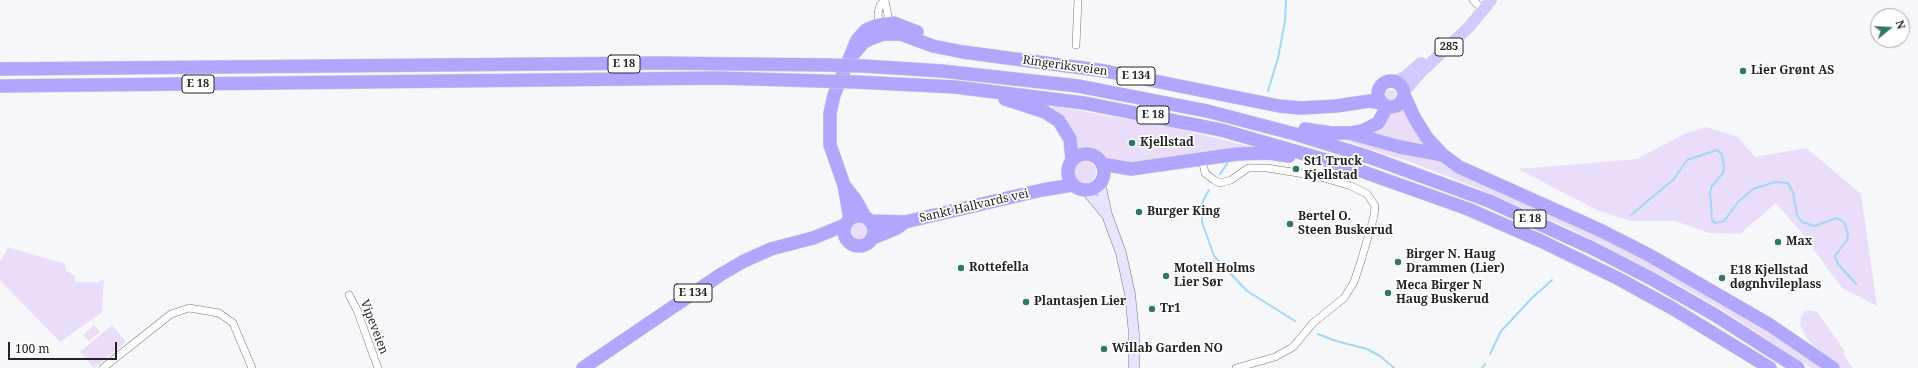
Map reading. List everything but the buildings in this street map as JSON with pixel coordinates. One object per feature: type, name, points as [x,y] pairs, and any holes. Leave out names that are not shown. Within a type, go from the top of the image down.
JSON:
[{"type":"highway","name":"Ringeriksveien","points":[[848,222],[844,185],[832,154],[829,125],[834,95],[850,58],[864,42],[883,27],[933,46],[945,47],[970,53],[1126,75],[1268,105],[1302,108],[1336,106],[1370,101],[1384,105]]},
{"type":"highway","name":"E 18","points":[[0,69],[650,63],[828,65],[974,74],[1078,86],[1174,104],[1240,119],[1316,140],[1406,169],[1526,217],[1592,248],[1658,282],[1715,315],[1798,368]]},
{"type":"highway","name":"E 18","points":[[0,86],[713,78],[856,82],[955,87],[1061,99],[1128,110],[1229,132],[1347,166],[1468,209],[1548,244],[1666,304],[1770,368]]},
{"type":"highway","name":"E 134","points":[[1379,90],[1384,84],[1395,82]]},
{"type":"highway","points":[[1395,82],[1401,86],[1404,94]]},
{"type":"highway","name":"E 18","points":[[955,87],[970,95],[1000,98],[1028,106],[1055,118],[1068,132],[1071,145],[1070,180],[1080,187],[1092,189],[1101,181],[1124,173],[1130,169]]},
{"type":"highway","name":"Ringeriksveien","points":[[1326,106],[1335,102],[1379,90]]},
{"type":"highway","points":[[1379,90],[1378,94],[1384,105]]},
{"type":"highway","name":"E 134","points":[[1384,105],[1397,106],[1402,102],[1404,94]]},
{"type":"highway","name":"E 18","points":[[1404,94],[1423,132],[1442,155],[1459,167],[1593,227],[1655,258],[1764,322],[1833,368]]},
{"type":"highway","name":"E 18","points":[[1351,133],[1374,126],[1381,118],[1384,105]]},
{"type":"highway","name":"E 18","points":[[1240,119],[1266,118],[1315,131],[1351,133],[1400,148],[1442,155]]},
{"type":"highway","name":"E 18","points":[[1070,166],[1078,155],[1086,154],[1093,156],[1102,164],[1130,169],[1202,158],[1268,153],[1296,157],[1329,166],[1347,166]]},
{"type":"highway","points":[[1101,181],[1104,172],[1102,164]]},
{"type":"highway","name":"Sankt Hallvards vei","points":[[1042,190],[1070,166]]},
{"type":"highway","name":"Ringeriksveien","points":[[844,185],[868,219]]},
{"type":"highway","name":"Sankt Hallvards vei","points":[[868,219],[905,222],[1042,190],[1080,187]]},
{"type":"highway","name":"E 134","points":[[583,368],[744,260],[771,249],[813,238],[848,222],[857,216],[868,219],[874,229],[873,238],[867,245],[860,247],[854,246],[846,240],[813,238]]},
{"type":"highway","name":"E 134","points":[[846,240],[844,232],[848,222]]},
{"type":"highway","name":"Sankt Hallvards vei","points":[[873,238],[897,228],[905,222]]},
{"type":"main road","name":"285","points":[[1395,82],[1415,68],[1483,4]]},
{"type":"main road","name":"285","points":[[1404,94],[1420,73],[1453,43],[1483,4]]},
{"type":"main road","points":[[1101,181],[1107,215],[1121,253],[1130,294],[1134,334],[1134,368]]},
{"type":"main road","points":[[1080,187],[1107,215]]},
{"type":"street","points":[[883,27],[885,0]]},
{"type":"street","points":[[883,27],[880,5],[885,0]]},
{"type":"street","points":[[1076,45],[1078,0]]},
{"type":"street","points":[[1202,158],[1205,173],[1220,183],[1228,182],[1248,168],[1267,168],[1317,176],[1358,188],[1372,199],[1375,209],[1354,282],[1344,298],[1313,323],[1293,347],[1275,357],[1236,368]]},
{"type":"street","name":"Vipeveien","points":[[349,295],[357,310],[378,368]]},
{"type":"street","points":[[103,368],[171,314],[182,309],[190,308],[219,313],[233,323],[252,368]]},
{"type":"shaded area","points":[[1391,89],[1395,91],[1397,95],[1395,99],[1391,101],[1387,99],[1385,95],[1387,91]]},
{"type":"shaded area","points":[[1405,105],[1431,148],[1368,134],[1377,130],[1391,114],[1403,108]]},
{"type":"shaded area","points":[[1053,106],[1167,126],[1256,148],[1138,162],[1109,161],[1094,151],[1079,149],[1076,147],[1052,112]]},
{"type":"shaded area","points":[[1706,127],[1738,137],[1755,157],[1806,148],[1861,194],[1877,306],[1842,288],[1800,231],[1776,203],[1740,234],[1709,233],[1675,221],[1631,221],[1597,210],[1518,169],[1637,159],[1684,134]]},
{"type":"shaded area","points":[[1341,137],[1426,154],[1560,217],[1691,282],[1827,368],[1811,368],[1721,309],[1677,284],[1571,229],[1472,186],[1413,163],[1340,139]]},
{"type":"shaded area","points":[[1085,161],[1093,164],[1096,172],[1093,180],[1085,183],[1077,180],[1074,172],[1077,164]]},
{"type":"shaded area","points":[[859,223],[865,225],[867,231],[865,237],[859,239],[853,237],[851,231],[853,225]]},
{"type":"shaded area","points":[[8,247],[65,264],[66,270],[75,276],[75,282],[98,282],[104,279],[102,312],[60,342],[0,280],[0,262]]},
{"type":"shaded area","points":[[1808,310],[1817,312],[1844,350],[1843,354],[1853,368],[1839,368],[1807,339],[1800,325],[1801,317],[1804,312]]},
{"type":"shaded area","points":[[94,325],[100,332],[89,341],[83,335]]},
{"type":"shaded area","points":[[112,325],[126,342],[94,368],[80,352]]},
{"type":"waterway","points":[[1268,91],[1278,58],[1285,21],[1286,0]]},
{"type":"waterway","points":[[1631,215],[1674,179],[1687,160],[1717,150],[1722,155],[1724,166],[1723,173],[1712,186],[1710,192],[1712,220],[1715,223],[1724,221],[1738,202],[1753,189],[1775,182],[1788,183],[1793,192],[1797,215],[1802,222],[1815,226],[1836,218],[1844,222],[1848,234],[1847,240],[1835,256],[1838,264],[1856,284]]},
{"type":"waterway","points":[[1220,174],[1228,162]]},
{"type":"waterway","points":[[1209,190],[1202,203],[1202,222],[1214,256],[1247,291],[1295,321]]},
{"type":"waterway","points":[[1490,354],[1501,331],[1532,298],[1552,280]]},
{"type":"waterway","points":[[1318,334],[1336,341],[1367,349],[1380,356],[1394,368]]},
{"type":"waterway","points":[[1482,368],[1485,364]]},
{"type":"place","name":"Lier Grønt AS","points":[[1743,71]]},
{"type":"place","name":"Kjellstad","points":[[1132,143]]},
{"type":"place","name":"St1 Truck Kjellstad","points":[[1296,169]]},
{"type":"place","name":"Burger King","points":[[1139,212]]},
{"type":"place","name":"Bertel O. Steen Buskerud","points":[[1290,224]]},
{"type":"place","name":"Max","points":[[1778,242]]},
{"type":"place","name":"Birger N. Haug Drammen (Lier)","points":[[1398,262]]},
{"type":"place","name":"Rottefella","points":[[961,268]]},
{"type":"place","name":"Motell Holms Lier Sør","points":[[1166,276]]},
{"type":"place","name":"E18 Kjellstad døgnhvileplass","points":[[1722,278]]},
{"type":"place","name":"Meca Birger N Haug Buskerud","points":[[1388,293]]},
{"type":"place","name":"Plantasjen Lier","points":[[1026,302]]},
{"type":"place","name":"Tr1","points":[[1152,309]]},
{"type":"place","name":"Willab Garden NO","points":[[1104,349]]}]
